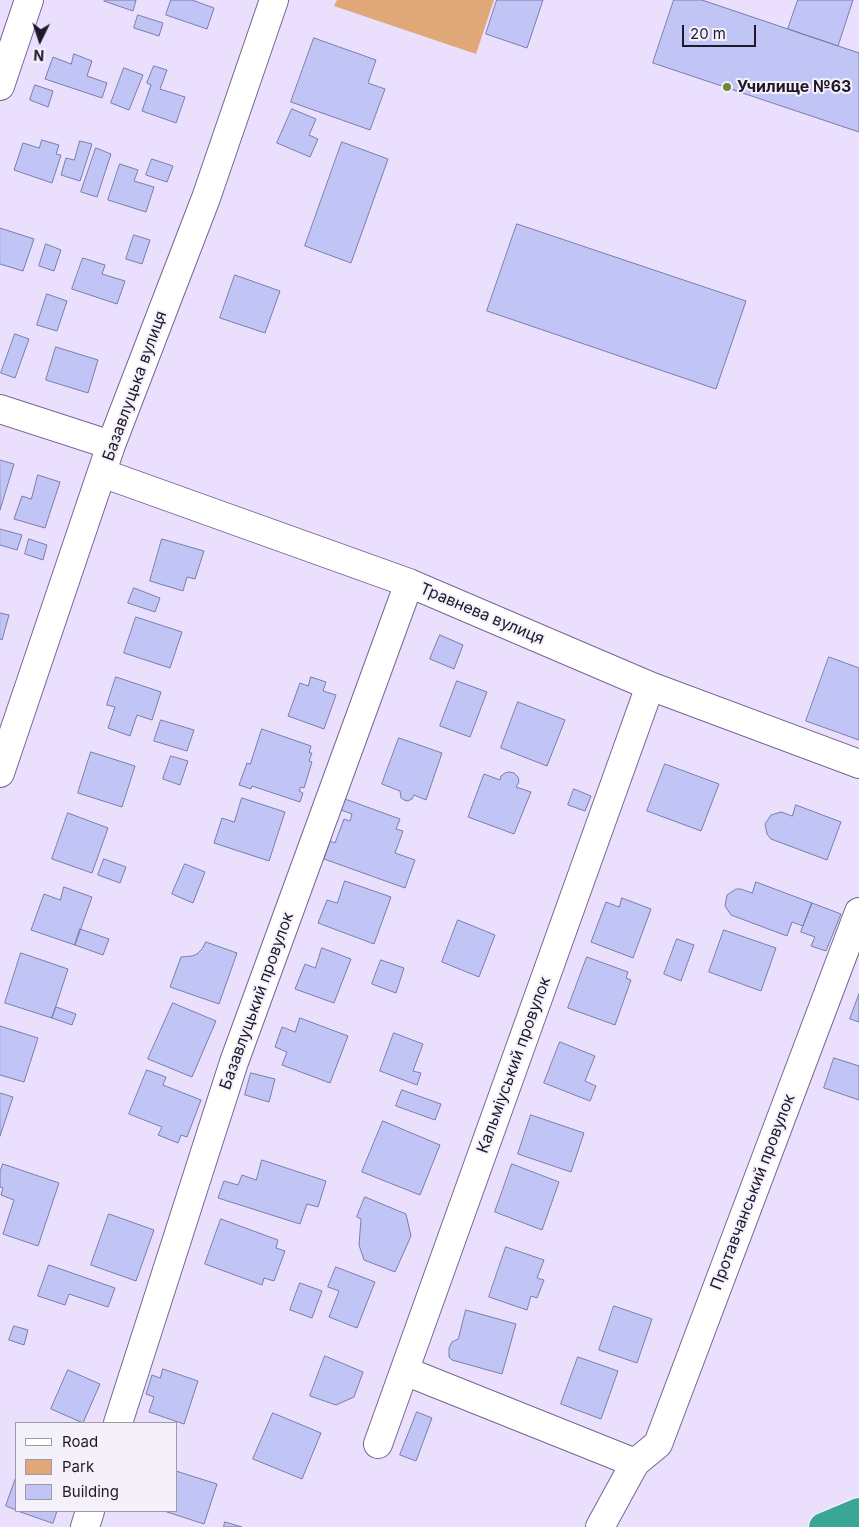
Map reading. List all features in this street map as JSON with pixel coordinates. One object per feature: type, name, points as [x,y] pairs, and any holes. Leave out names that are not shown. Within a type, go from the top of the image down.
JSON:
[{"type":"highway","points":[[823,1527],[859,1512]]},
{"type":"street","points":[[0,86],[29,0]]},
{"type":"street","name":"Базавлуцька вулиця","points":[[0,774],[111,445],[206,198],[274,0]]},
{"type":"street","points":[[0,409],[111,445]]},
{"type":"street","name":"Травнева вулиця","points":[[102,473],[409,582],[650,686],[859,764]]},
{"type":"street","name":"Базавлуцький провулок","points":[[118,1422],[234,1062],[409,582]]},
{"type":"street","name":"Кальміуський провулок","points":[[378,1444],[650,686]]},
{"type":"street","name":"Протавчанський провулок","points":[[635,1463],[658,1444],[859,912]]},
{"type":"street","points":[[404,1371],[635,1463],[600,1527]]},
{"type":"street","points":[[85,1527],[90,1512]]},
{"type":"green space","points":[[337,0],[494,0],[476,54],[334,6]]},
{"type":"building","points":[[105,0],[136,0],[133,11]]},
{"type":"building","points":[[171,0],[192,0],[214,8],[207,29],[166,15]]},
{"type":"building","points":[[497,0],[543,0],[527,48],[486,34]]},
{"type":"building","points":[[674,0],[702,0],[859,53],[859,132],[653,63]]},
{"type":"building","points":[[798,0],[853,0],[838,46],[788,29]]},
{"type":"building","points":[[138,15],[163,23],[159,36],[134,28]]},
{"type":"building","points":[[314,38],[376,60],[368,83],[385,89],[370,130],[291,102]]},
{"type":"building","points":[[74,54],[92,61],[87,76],[107,83],[102,98],[45,79],[53,57],[71,64]]},
{"type":"building","points":[[154,66],[167,70],[160,89],[185,97],[176,123],[142,111],[151,85],[147,83]]},
{"type":"building","points":[[124,68],[143,75],[129,110],[111,103]]},
{"type":"building","points":[[35,85],[53,91],[48,107],[30,100]]},
{"type":"building","points":[[292,109],[316,119],[309,135],[318,139],[310,157],[277,143]]},
{"type":"building","points":[[42,140],[59,145],[56,154],[61,155],[52,183],[14,170],[23,143],[39,148]]},
{"type":"building","points":[[80,141],[92,144],[80,181],[61,175],[66,158],[74,160]]},
{"type":"building","points":[[342,142],[388,159],[351,263],[305,246]]},
{"type":"building","points":[[96,148],[111,154],[97,197],[81,192]]},
{"type":"building","points":[[152,159],[173,166],[167,182],[146,175]]},
{"type":"building","points":[[120,164],[138,170],[134,181],[154,187],[146,212],[108,200]]},
{"type":"building","points":[[517,224],[746,301],[716,389],[487,311]]},
{"type":"building","points":[[0,228],[34,239],[23,271],[0,264]]},
{"type":"building","points":[[134,235],[150,240],[142,264],[126,259]]},
{"type":"building","points":[[46,244],[61,250],[54,271],[39,266]]},
{"type":"building","points":[[83,258],[105,265],[102,274],[125,281],[117,304],[72,289]]},
{"type":"building","points":[[235,275],[280,291],[265,333],[220,318]]},
{"type":"building","points":[[47,294],[67,301],[57,331],[37,325]]},
{"type":"building","points":[[15,334],[29,339],[15,378],[1,373]]},
{"type":"building","points":[[56,347],[98,360],[88,393],[46,380]]},
{"type":"building","points":[[0,460],[14,464],[0,510]]},
{"type":"building","points":[[38,475],[60,482],[45,528],[14,519],[22,496],[31,499]]},
{"type":"building","points":[[0,529],[22,535],[17,550],[0,545]]},
{"type":"building","points":[[29,539],[47,545],[43,560],[25,554]]},
{"type":"building","points":[[162,539],[204,551],[195,579],[187,577],[183,591],[150,581]]},
{"type":"building","points":[[134,588],[160,598],[155,612],[128,603]]},
{"type":"building","points":[[0,613],[9,615],[2,640],[0,639]]},
{"type":"building","points":[[136,617],[182,632],[170,668],[124,653]]},
{"type":"building","points":[[440,635],[463,645],[454,669],[430,659]]},
{"type":"building","points":[[829,657],[859,668],[859,740],[806,721]]},
{"type":"building","points":[[116,677],[161,692],[152,720],[137,715],[130,736],[108,728],[115,707],[107,705]]},
{"type":"building","points":[[311,677],[326,682],[323,691],[336,695],[324,729],[288,716],[300,683],[308,686]]},
{"type":"building","points":[[457,681],[487,692],[470,737],[440,726]]},
{"type":"building","points":[[518,702],[565,720],[547,766],[501,748]]},
{"type":"building","points":[[161,720],[194,730],[187,751],[154,741]]},
{"type":"building","points":[[262,729],[311,746],[309,753],[312,753],[309,761],[312,762],[304,788],[301,787],[299,791],[303,793],[300,802],[252,786],[251,789],[239,785],[247,763],[250,764]]},
{"type":"building","points":[[399,738],[442,753],[426,800],[414,795],[408,801],[404,800],[401,798],[400,791],[382,784]]},
{"type":"building","points":[[91,752],[135,766],[122,807],[78,793]]},
{"type":"building","points":[[171,756],[188,761],[180,785],[163,779]]},
{"type":"building","points":[[665,764],[719,784],[701,831],[647,811]]},
{"type":"building","points":[[509,772],[514,773],[518,777],[519,782],[516,787],[531,792],[514,834],[468,817],[484,774],[500,780],[501,776]]},
{"type":"building","points":[[574,789],[591,796],[585,811],[568,805]]},
{"type":"building","points":[[242,798],[285,812],[269,861],[214,843],[222,818],[234,822]]},
{"type":"building","points":[[345,799],[400,819],[396,829],[403,831],[395,853],[415,860],[405,888],[324,859],[330,841],[335,843],[344,819],[350,821],[352,814],[341,810]]},
{"type":"building","points":[[796,805],[841,822],[827,860],[771,839],[767,834],[765,824],[771,815],[781,812],[792,816]]},
{"type":"building","points":[[68,813],[108,828],[92,873],[52,859]]},
{"type":"building","points":[[104,859],[126,867],[120,883],[98,875]]},
{"type":"building","points":[[185,864],[205,872],[193,903],[172,894]]},
{"type":"building","points":[[345,881],[391,897],[374,944],[318,923],[327,900],[337,903]]},
{"type":"building","points":[[756,882],[812,903],[803,926],[792,922],[787,936],[731,915],[725,906],[727,895],[736,889],[752,893]]},
{"type":"building","points":[[64,887],[92,897],[75,945],[31,930],[44,894],[60,900]]},
{"type":"building","points":[[622,898],[651,909],[633,958],[591,942],[606,902],[619,907]]},
{"type":"building","points":[[812,903],[841,914],[826,951],[811,946],[815,937],[801,932]]},
{"type":"building","points":[[458,920],[495,935],[479,977],[442,962]]},
{"type":"building","points":[[80,929],[109,939],[103,955],[75,945]]},
{"type":"building","points":[[724,930],[776,948],[761,991],[709,972]]},
{"type":"building","points":[[677,939],[694,945],[681,981],[664,974]]},
{"type":"building","points":[[206,942],[237,953],[219,1004],[170,987],[181,957],[197,954]]},
{"type":"building","points":[[322,948],[351,959],[334,1003],[295,989],[305,964],[315,968]]},
{"type":"building","points":[[21,953],[68,969],[52,1018],[5,1003]]},
{"type":"building","points":[[587,957],[628,972],[626,978],[631,980],[615,1025],[568,1008]]},
{"type":"building","points":[[381,960],[404,968],[396,993],[372,984]]},
{"type":"building","points":[[859,994],[859,1022],[850,1019]]},
{"type":"building","points":[[173,1003],[216,1021],[192,1077],[148,1059]]},
{"type":"building","points":[[56,1007],[76,1014],[72,1025],[52,1018]]},
{"type":"building","points":[[300,1018],[348,1036],[330,1083],[282,1065],[287,1052],[275,1047],[282,1027],[295,1032]]},
{"type":"building","points":[[0,1026],[38,1038],[24,1082],[0,1075]]},
{"type":"building","points":[[394,1033],[423,1044],[413,1071],[421,1073],[417,1085],[380,1071]]},
{"type":"building","points":[[560,1042],[595,1056],[585,1081],[596,1086],[590,1101],[544,1083]]},
{"type":"building","points":[[834,1058],[859,1066],[859,1100],[824,1088]]},
{"type":"building","points":[[147,1070],[166,1077],[163,1085],[201,1100],[187,1137],[181,1135],[178,1143],[158,1135],[162,1127],[129,1114]]},
{"type":"building","points":[[251,1073],[275,1079],[269,1102],[245,1095]]},
{"type":"building","points":[[402,1090],[441,1104],[435,1120],[396,1106]]},
{"type":"building","points":[[0,1093],[13,1097],[0,1136]]},
{"type":"building","points":[[531,1115],[584,1133],[571,1172],[518,1154]]},
{"type":"building","points":[[383,1121],[440,1145],[420,1195],[362,1172]]},
{"type":"building","points":[[262,1160],[326,1181],[318,1207],[307,1204],[300,1224],[218,1198],[224,1181],[238,1185],[242,1175],[256,1180]]},
{"type":"building","points":[[3,1164],[59,1183],[38,1246],[3,1234],[14,1200],[1,1195],[3,1188],[0,1187],[0,1172]]},
{"type":"building","points":[[512,1164],[559,1182],[542,1230],[495,1212]]},
{"type":"building","points":[[365,1197],[406,1214],[411,1236],[395,1272],[364,1260],[359,1245],[361,1219],[357,1217]]},
{"type":"building","points":[[109,1214],[154,1230],[136,1281],[91,1265]]},
{"type":"building","points":[[221,1219],[278,1240],[276,1248],[285,1251],[274,1281],[264,1278],[262,1285],[205,1264]]},
{"type":"building","points":[[506,1247],[544,1260],[537,1278],[544,1280],[537,1298],[531,1296],[527,1310],[489,1297]]},
{"type":"building","points":[[49,1265],[115,1288],[108,1307],[69,1294],[65,1305],[38,1296]]},
{"type":"building","points":[[336,1267],[375,1282],[357,1328],[329,1317],[339,1291],[328,1287]]},
{"type":"building","points":[[300,1283],[322,1291],[312,1318],[290,1310]]},
{"type":"building","points":[[614,1306],[652,1319],[637,1363],[599,1350]]},
{"type":"building","points":[[466,1310],[516,1324],[502,1374],[452,1360],[449,1357],[449,1348],[452,1342],[458,1339]]},
{"type":"building","points":[[14,1326],[28,1330],[24,1345],[9,1340]]},
{"type":"building","points":[[325,1356],[363,1372],[354,1397],[336,1405],[310,1396]]},
{"type":"building","points":[[578,1357],[618,1371],[601,1419],[561,1404]]},
{"type":"building","points":[[163,1369],[198,1381],[184,1424],[149,1412],[154,1397],[146,1394],[152,1375],[160,1378]]},
{"type":"building","points":[[68,1370],[100,1384],[83,1422],[51,1409]]},
{"type":"building","points":[[417,1412],[432,1418],[416,1461],[400,1455]]},
{"type":"building","points":[[273,1413],[321,1433],[302,1479],[253,1459]]},
{"type":"building","points":[[178,1472],[217,1484],[204,1524],[167,1512],[178,1512]]},
{"type":"building","points":[[15,1480],[15,1510],[6,1506]]},
{"type":"building","points":[[21,1512],[57,1512],[53,1523]]},
{"type":"building","points":[[225,1522],[242,1527],[224,1527]]},
{"type":"place","name":"Училище №63","points":[[727,87]]}]
